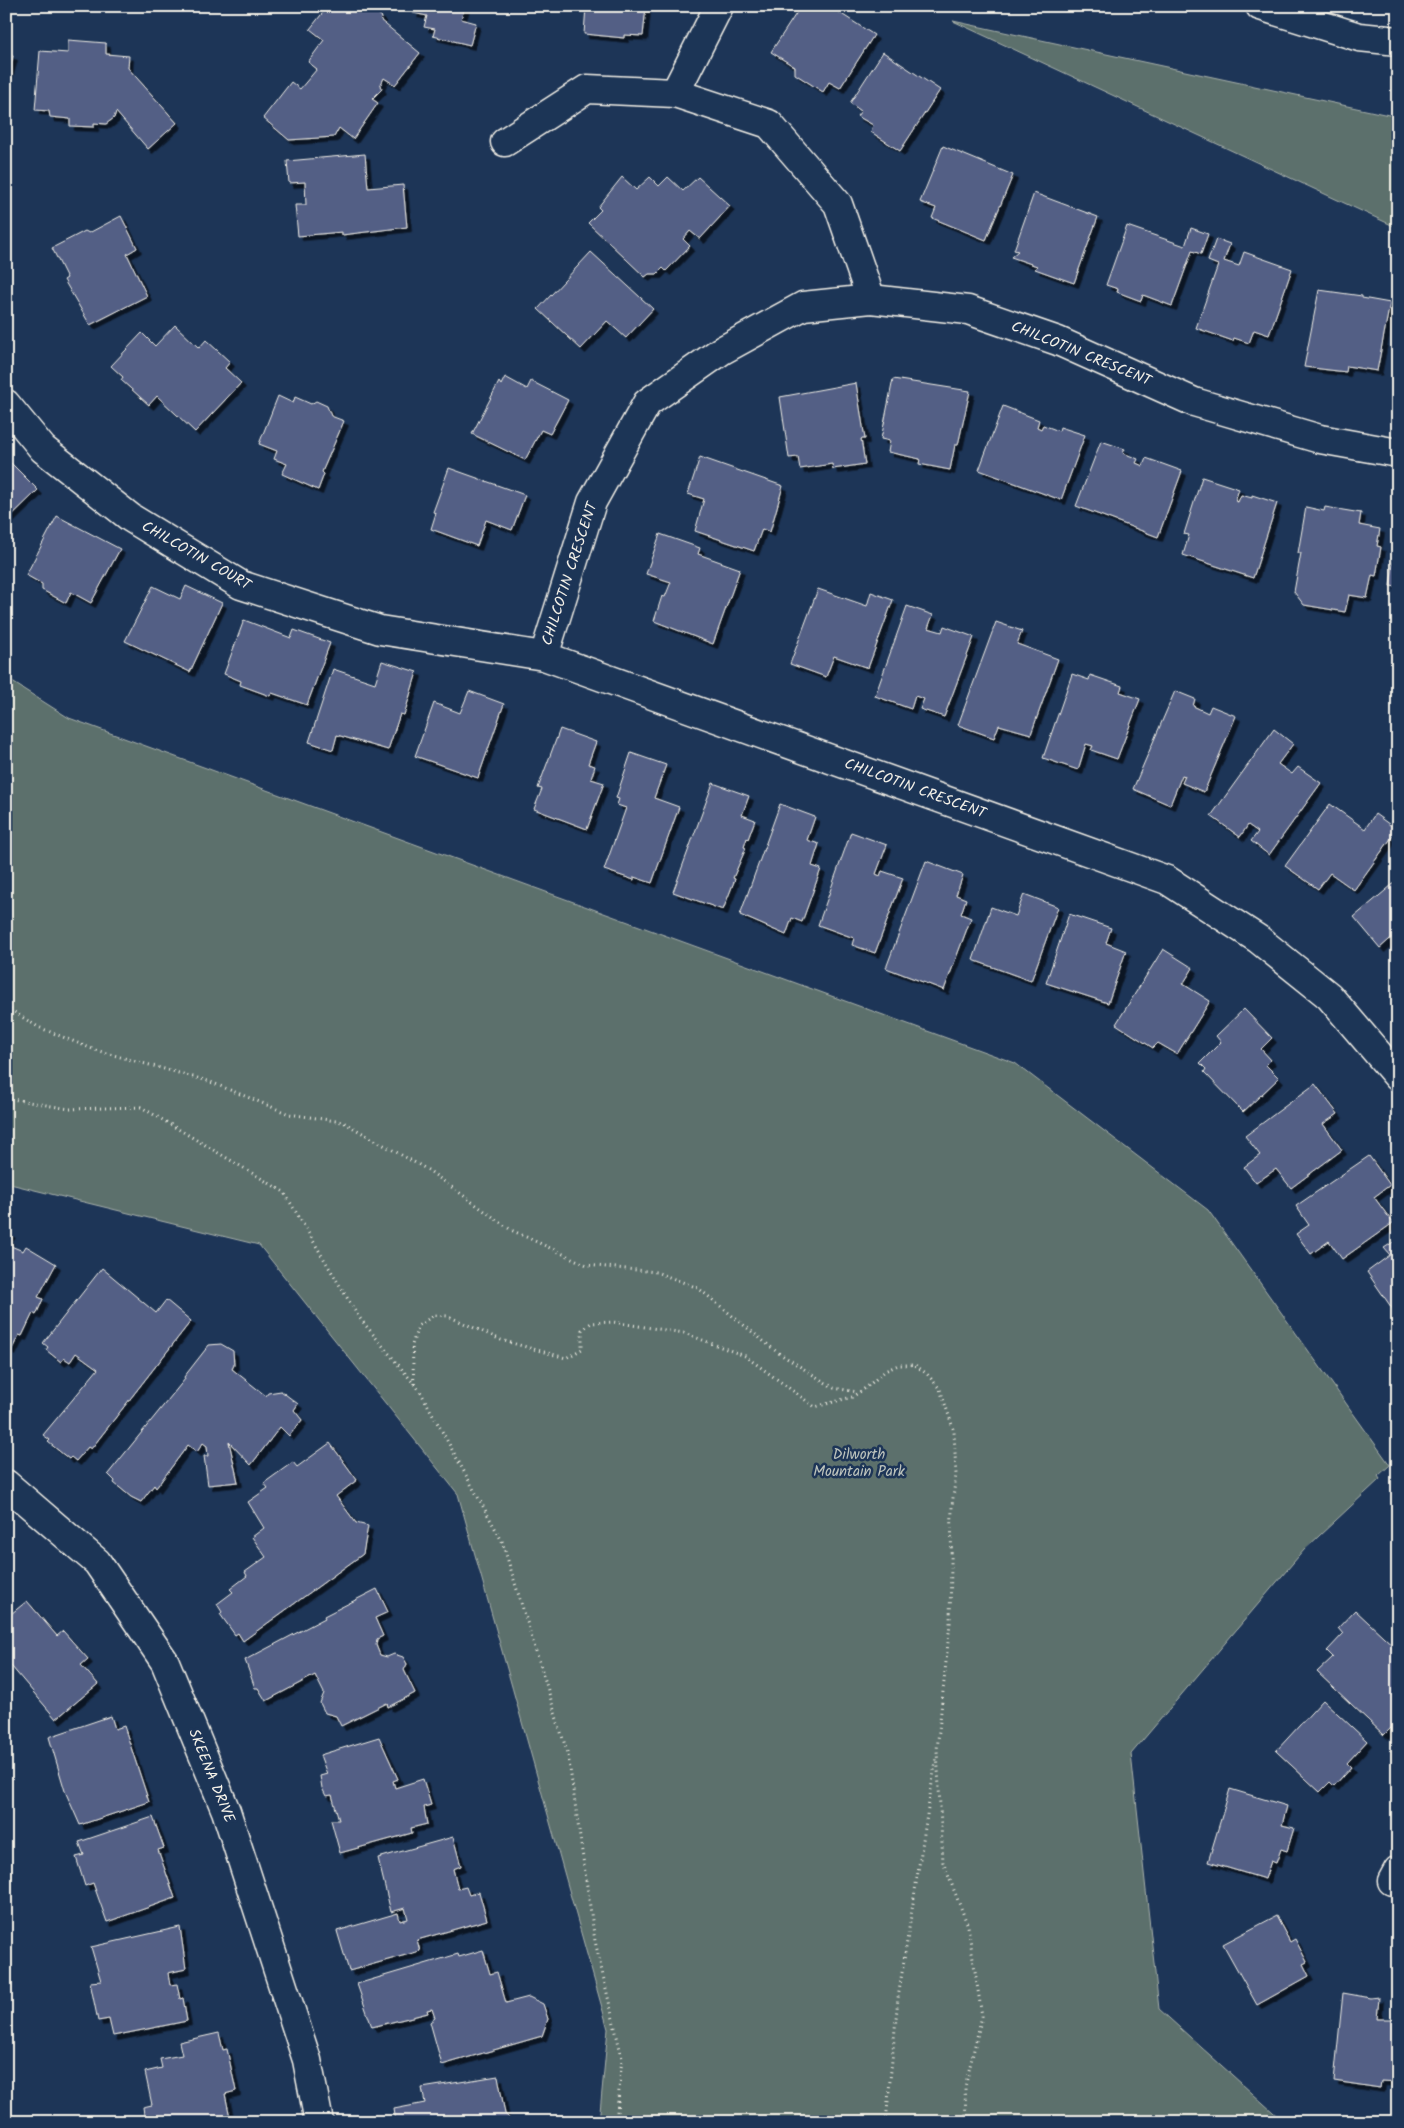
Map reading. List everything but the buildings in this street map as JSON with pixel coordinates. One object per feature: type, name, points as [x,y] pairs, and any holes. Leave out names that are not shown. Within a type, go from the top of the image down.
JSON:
[{"type":"street","points":[[675,93],[720,6]]},
{"type":"street","points":[[1260,6],[1359,37],[1398,41]]},
{"type":"street","points":[[505,142],[587,89],[675,93],[769,124],[838,204],[871,299]]},
{"type":"street","name":"CHILCOTIN CRESCENT","points":[[1398,453],[1320,439],[1194,402],[1058,341],[968,310],[871,299],[803,306],[721,350],[647,402],[592,502],[544,656],[1167,880],[1258,939],[1329,996],[1398,1077]]},
{"type":"street","name":"CHILCOTIN COURT","points":[[6,404],[43,449],[131,518],[241,586],[380,630],[544,656]]},
{"type":"street","name":"SKEENA DRIVE","points":[[6,1484],[97,1562],[165,1662],[229,1820],[307,2060],[318,2122]]},
{"type":"path","points":[[6,1007],[38,1027],[95,1050],[208,1081],[289,1114],[343,1122],[428,1170],[511,1230],[587,1265],[656,1272],[698,1288],[777,1352],[834,1388],[859,1392]]},
{"type":"path","points":[[6,1098],[69,1109],[141,1107],[284,1192],[358,1316],[414,1384],[502,1541],[568,1755],[595,1941],[622,2058],[616,2122]]},
{"type":"path","points":[[414,1384],[412,1346],[418,1326],[434,1315],[448,1316],[502,1340],[566,1358],[582,1349],[582,1330],[591,1323],[613,1322],[684,1333],[745,1356],[815,1407],[852,1397],[885,1371],[898,1365],[915,1366],[927,1374],[940,1389],[954,1431],[956,1474],[952,1506],[950,1623],[937,1750],[898,1998],[886,2122]]},
{"type":"path","points":[[937,1750],[942,1862],[968,1926],[982,2016],[965,2087],[966,2122]]},
{"type":"green space","points":[[953,21],[1398,117],[1398,228]]},
{"type":"green space","name":"Dilworth Mountain Park","points":[[6,678],[69,718],[1015,1063],[1208,1210],[1390,1465],[1378,1476],[1380,1479],[1304,1550],[1131,1754],[1159,2009],[1284,2122],[599,2122],[608,2029],[458,1494],[259,1245],[6,1183]]}]
